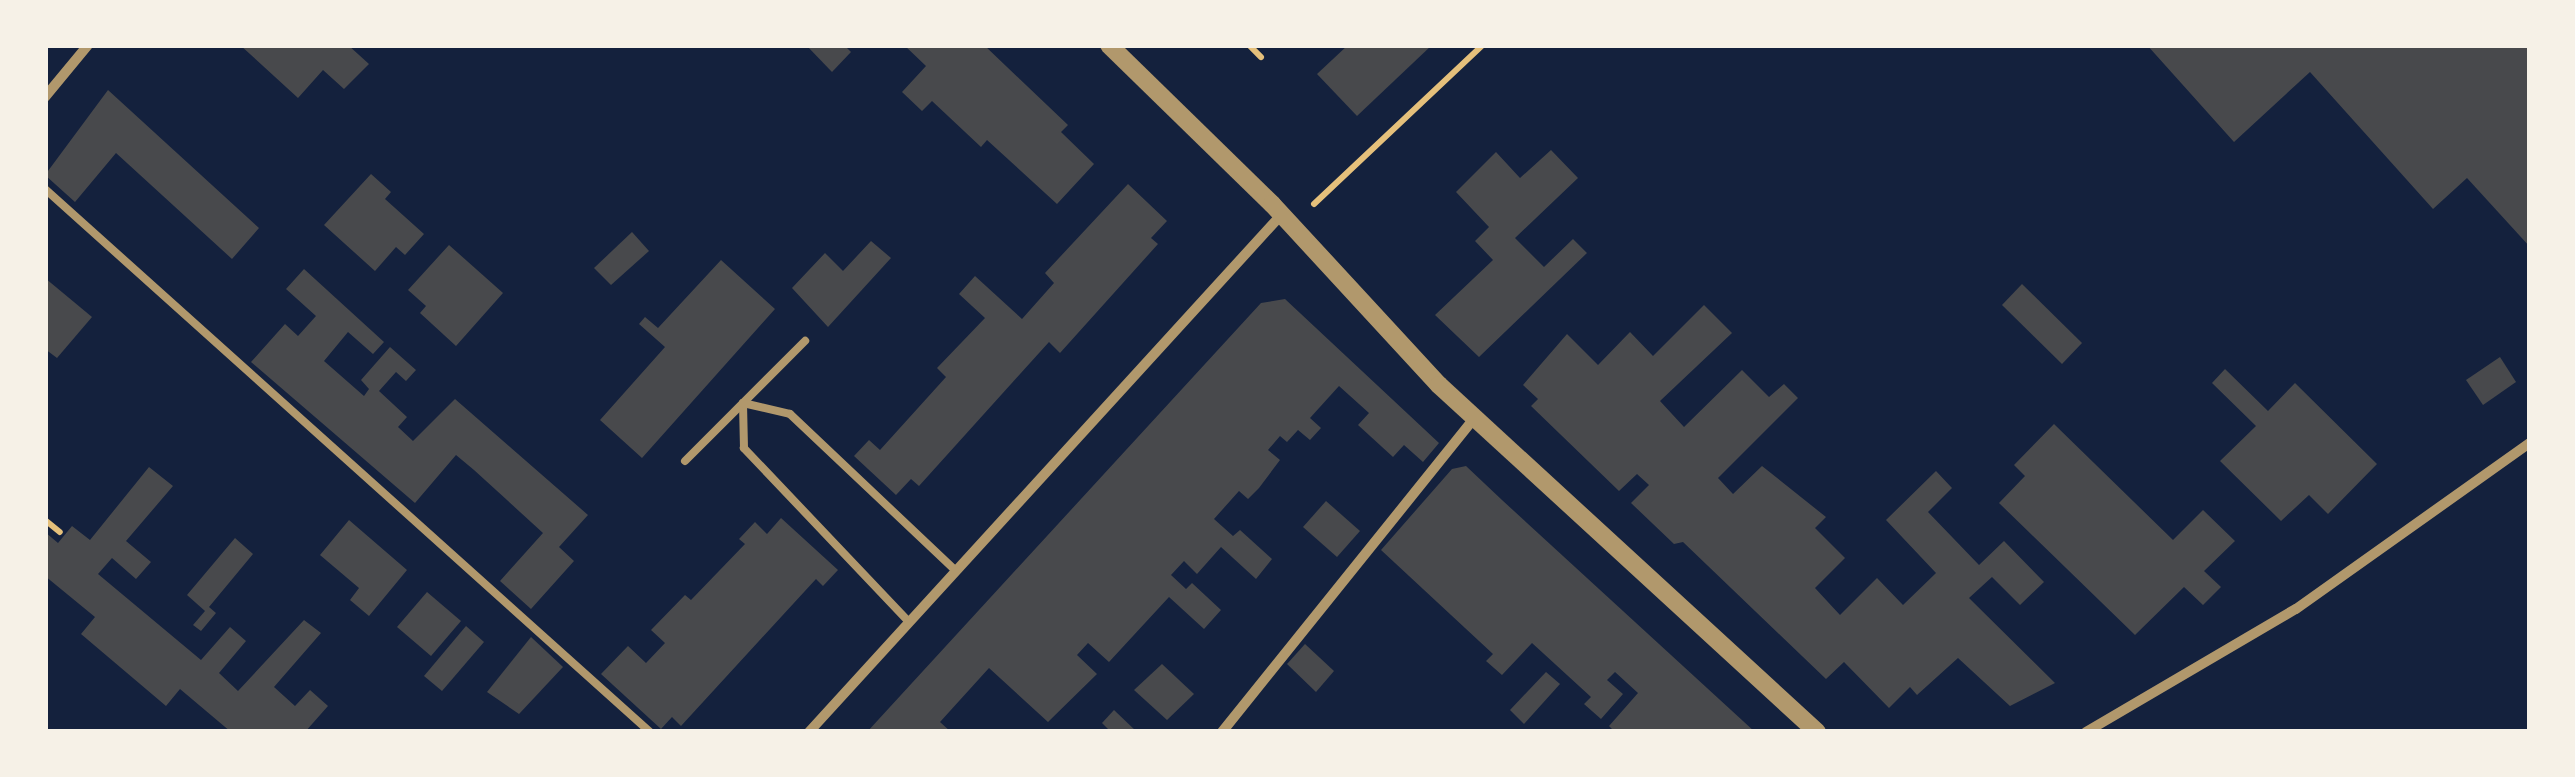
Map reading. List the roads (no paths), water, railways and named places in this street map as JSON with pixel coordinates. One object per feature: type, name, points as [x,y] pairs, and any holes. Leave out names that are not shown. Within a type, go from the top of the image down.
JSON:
[{"type":"street","points":[[45,97],[88,45]]},
{"type":"street","points":[[1109,45],[1286,220],[1322,264],[1474,419],[1816,732]]},
{"type":"street","points":[[809,732],[1286,220]]},
{"type":"street","points":[[1222,732],[1474,419]]},
{"type":"street","points":[[2086,732],[2296,609],[2530,442]]},
{"type":"lane","points":[[45,189],[650,732]]},
{"type":"lane","points":[[685,461],[805,340]]},
{"type":"lane","points":[[743,403],[790,414],[956,571]]},
{"type":"lane","points":[[743,403],[744,448],[909,622]]}]
